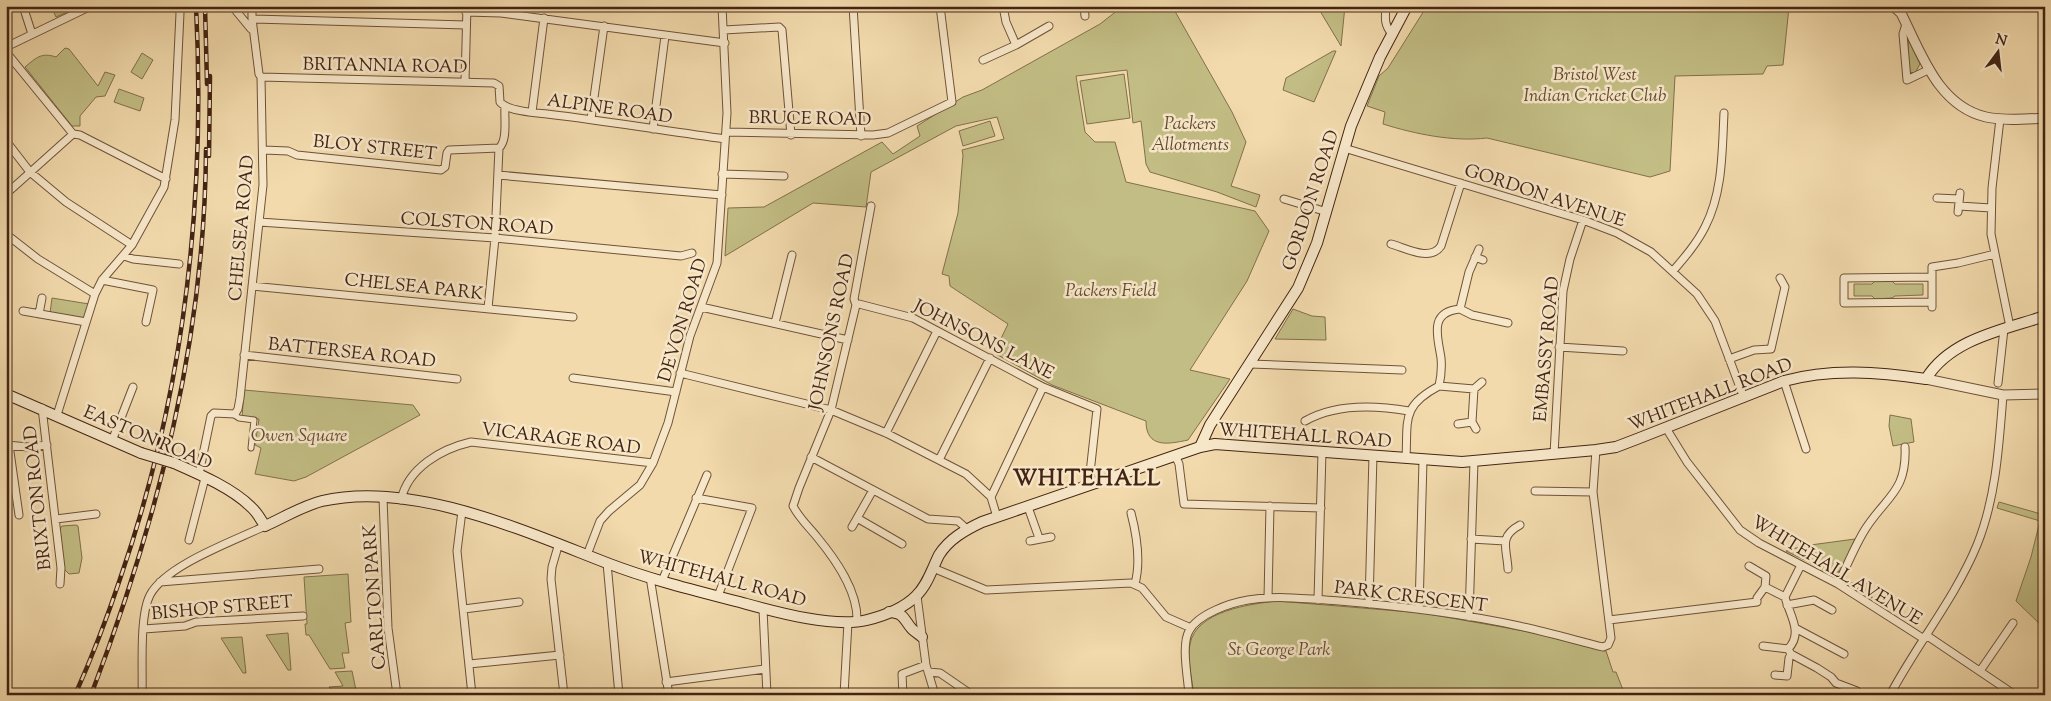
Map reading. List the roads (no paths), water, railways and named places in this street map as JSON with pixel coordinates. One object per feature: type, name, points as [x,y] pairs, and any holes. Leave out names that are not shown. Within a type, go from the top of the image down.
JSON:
[{"type":"main road","name":"GORDON ROAD","points":[[1200,447],[1207,430],[1298,288],[1312,257],[1327,212],[1351,126],[1380,57],[1407,6]]},
{"type":"main road","points":[[1926,379],[1940,361],[1954,350],[1971,341],[2045,316]]},
{"type":"main road","name":"WHITEHALL ROAD","points":[[265,526],[321,502],[358,497],[401,500],[462,511],[516,527],[650,578],[763,609],[800,617],[852,622],[888,612],[905,605],[917,596],[948,543],[966,529],[1200,447],[1219,444],[1423,460],[1474,462],[1616,447],[1784,381],[1807,375],[1866,372],[1926,379]]},
{"type":"main road","name":"EASTON ROAD","points":[[6,394],[42,408],[112,441],[141,453],[174,463],[202,476],[234,494],[252,508],[265,526]]},
{"type":"main road","points":[[888,612],[903,616],[911,628],[922,637]]},
{"type":"street","points":[[23,6],[32,34]]},
{"type":"street","points":[[57,415],[95,294],[102,280],[132,245],[163,191],[174,120],[180,13],[178,6]]},
{"type":"street","name":"DEVON ROAD","points":[[587,555],[600,521],[640,484],[653,464],[668,422],[690,336],[718,263],[722,174],[726,136],[727,87],[722,6]]},
{"type":"street","points":[[853,6],[861,136]]},
{"type":"street","name":"BRUCE ROAD","points":[[726,136],[791,134],[861,136],[888,133],[952,102],[940,6]]},
{"type":"street","points":[[1003,6],[1006,22],[1016,45]]},
{"type":"street","points":[[1084,6],[1085,16]]},
{"type":"street","points":[[1386,6],[1385,21],[1387,28],[1392,34]]},
{"type":"street","points":[[1893,6],[1900,13],[1947,96],[1962,108],[1987,117],[2000,119],[2045,118]]},
{"type":"street","points":[[6,47],[89,7]]},
{"type":"street","points":[[235,9],[248,14],[252,8]]},
{"type":"street","name":"CHELSEA ROAD","points":[[233,414],[238,409],[240,398],[263,186],[262,77],[259,74],[253,32],[248,19],[252,8]]},
{"type":"street","points":[[235,9],[248,19],[466,25]]},
{"type":"street","points":[[465,82],[466,9],[501,9],[544,18],[725,43]]},
{"type":"street","points":[[532,112],[544,18]]},
{"type":"street","points":[[1906,24],[1903,34],[1907,80],[1930,69]]},
{"type":"street","points":[[591,119],[604,26]]},
{"type":"street","points":[[983,60],[1016,45],[1050,26]]},
{"type":"street","points":[[724,30],[779,27],[782,30],[791,134]]},
{"type":"street","points":[[653,129],[665,36]]},
{"type":"street","points":[[6,52],[73,134]]},
{"type":"street","name":"BRITANNIA ROAD","points":[[262,77],[497,84],[500,88],[500,102],[504,107]]},
{"type":"street","points":[[488,308],[495,238],[499,148],[504,137],[504,107]]},
{"type":"street","name":"ALPINE ROAD","points":[[504,107],[653,129],[726,136]]},
{"type":"street","points":[[1673,271],[1699,237],[1713,209],[1720,176],[1724,113]]},
{"type":"street","points":[[1998,383],[2007,328],[1991,234],[1993,173],[2000,119]]},
{"type":"street","points":[[6,194],[73,134],[78,134],[166,179]]},
{"type":"street","points":[[6,141],[30,172],[70,206],[132,245]]},
{"type":"street","name":"BLOY STREET","points":[[264,150],[288,151],[297,155],[441,170],[445,167],[447,153],[451,150],[499,148]]},
{"type":"street","name":"GORDON AVENUE","points":[[1344,148],[1582,220],[1617,232],[1651,252],[1697,294],[1715,321],[1744,398]]},
{"type":"street","points":[[722,174],[774,173],[784,176]]},
{"type":"street","points":[[498,175],[722,195]]},
{"type":"street","points":[[1390,244],[1424,254],[1438,251],[1461,183]]},
{"type":"street","points":[[1937,198],[1991,208]]},
{"type":"street","points":[[1284,199],[1327,212]]},
{"type":"street","name":"JOHNSONS ROAD","points":[[852,622],[854,599],[848,584],[818,538],[799,516],[793,505],[831,410],[856,305],[854,300],[872,206]]},
{"type":"street","name":"EMBASSY ROAD","points":[[1554,454],[1563,291],[1570,258],[1582,220]]},
{"type":"street","name":"COLSTON ROAD","points":[[259,222],[495,238],[681,256],[692,253]]},
{"type":"street","points":[[6,234],[38,259],[95,294]]},
{"type":"street","points":[[1460,309],[1469,272],[1479,248]]},
{"type":"street","points":[[1932,277],[1844,278],[1844,303],[1932,305],[1932,277],[1932,267],[1995,254]]},
{"type":"street","points":[[775,323],[792,255]]},
{"type":"street","points":[[124,256],[133,259],[179,264]]},
{"type":"street","points":[[1476,257],[1483,260]]},
{"type":"street","points":[[1729,359],[1754,350],[1771,349],[1785,287],[1780,278]]},
{"type":"street","points":[[102,280],[153,290],[146,322]]},
{"type":"street","name":"CHELSEA PARK","points":[[252,286],[573,317]]},
{"type":"street","points":[[39,314],[42,298]]},
{"type":"street","name":"JOHNSONS LANE","points":[[856,305],[860,304],[904,315],[937,330],[1044,387],[1097,409],[1090,474],[1093,484]]},
{"type":"street","points":[[701,307],[848,340]]},
{"type":"street","points":[[1439,386],[1442,374],[1436,334],[1438,323],[1443,314],[1460,309],[1472,315],[1508,323]]},
{"type":"street","points":[[23,311],[86,322]]},
{"type":"street","points":[[1498,322],[1499,313]]},
{"type":"street","points":[[886,433],[937,330]]},
{"type":"street","points":[[1559,347],[1623,351]]},
{"type":"street","name":"BATTERSEA ROAD","points":[[244,355],[457,379]]},
{"type":"street","points":[[939,460],[990,358]]},
{"type":"street","points":[[1250,364],[1402,370]]},
{"type":"street","points":[[680,373],[831,410],[886,433],[966,474],[991,497],[997,517]]},
{"type":"street","points":[[573,378],[676,392]]},
{"type":"street","points":[[1926,379],[2004,395],[2045,394]]},
{"type":"street","points":[[1784,381],[1804,450],[1814,447]]},
{"type":"street","points":[[1406,458],[1409,411],[1418,400],[1439,386],[1474,389],[1482,382]]},
{"type":"street","points":[[112,441],[133,387]]},
{"type":"street","points":[[991,497],[1044,387]]},
{"type":"street","points":[[1458,424],[1474,426],[1474,389]]},
{"type":"street","points":[[1890,695],[1965,570],[1983,528],[1993,491],[2004,395]]},
{"type":"street","points":[[1305,421],[1316,415],[1350,408],[1382,407],[1409,411]]},
{"type":"street","name":"BRIXTON ROAD","points":[[42,408],[62,573],[60,584]]},
{"type":"street","points":[[189,540],[202,476],[210,418],[214,414],[233,414],[239,418],[254,420],[251,448]]},
{"type":"street","name":"WHITEHALL AVENUE","points":[[1666,428],[1687,462],[1740,530],[1758,543],[1838,584],[1980,671],[2015,695]]},
{"type":"street","name":"VICARAGE ROAD","points":[[401,500],[406,484],[421,467],[449,450],[471,442],[653,464]]},
{"type":"street","points":[[19,515],[8,445],[28,447],[47,445]]},
{"type":"street","points":[[1838,584],[1866,528],[1892,497],[1902,477],[1906,465],[1905,447]]},
{"type":"street","points":[[1596,450],[1593,492],[1609,620],[1757,602],[1757,598],[1765,586],[1766,576],[1749,566]]},
{"type":"street","points":[[1318,600],[1322,451]]},
{"type":"street","points":[[1175,455],[1179,464],[1184,504],[1321,508]]},
{"type":"street","points":[[1368,604],[1373,455]]},
{"type":"street","points":[[811,457],[928,518],[958,521],[966,529]]},
{"type":"street","points":[[1419,609],[1423,460]]},
{"type":"street","points":[[1469,617],[1474,462]]},
{"type":"street","points":[[662,581],[707,474]]},
{"type":"street","points":[[852,527],[873,490]]},
{"type":"street","points":[[1535,491],[1593,492]]},
{"type":"street","name":"CARLTON PARK","points":[[383,498],[388,628],[397,695]]},
{"type":"street","points":[[696,498],[752,508],[718,596]]},
{"type":"street","points":[[1268,506],[1268,598]]},
{"type":"street","points":[[1028,507],[1039,538]]},
{"type":"street","points":[[462,511],[457,551],[472,695]]},
{"type":"street","points":[[1131,513],[1138,569],[1135,584]]},
{"type":"street","points":[[56,519],[96,514]]},
{"type":"street","points":[[857,518],[902,544]]},
{"type":"street","points":[[1508,569],[1505,541],[1510,531],[1520,525]]},
{"type":"street","name":"WHITEHALL ROAD","points":[[160,582],[184,565],[265,526]]},
{"type":"street","points":[[1030,541],[1051,537]]},
{"type":"street","points":[[1471,540],[1505,541]]},
{"type":"street","points":[[559,543],[552,566],[551,579],[564,695]]},
{"type":"street","points":[[607,563],[619,695]]},
{"type":"street","points":[[1801,565],[1785,596],[1797,630],[1844,654]]},
{"type":"street","points":[[933,568],[986,590],[1123,582],[1135,584],[1142,588],[1166,617],[1191,628],[1186,641],[1189,695]]},
{"type":"street","points":[[142,695],[144,629],[148,601],[160,582],[238,579],[319,569]]},
{"type":"street","points":[[650,578],[669,695]]},
{"type":"street","points":[[1765,586],[1785,596]]},
{"type":"street","points":[[917,596],[927,668],[935,695]]},
{"type":"street","name":"PARK CRESCENT","points":[[1191,628],[1222,606],[1247,600],[1268,598],[1318,600],[1419,609],[1518,626],[1603,647],[1610,641],[1609,620]]},
{"type":"street","points":[[1787,605],[1814,600],[1832,610]]},
{"type":"street","points":[[464,610],[519,602]]},
{"type":"street","points":[[763,609],[766,695]]},
{"type":"street","name":"BISHOP STREET","points":[[144,629],[185,626],[196,622],[303,616]]},
{"type":"street","points":[[844,695],[852,622]]},
{"type":"street","points":[[1980,671],[2012,623]]},
{"type":"street","points":[[1775,675],[1787,676],[1790,647],[1797,630]]},
{"type":"street","points":[[1763,646],[1790,651],[1831,677],[1836,683],[1857,691]]},
{"type":"street","points":[[469,664],[560,655]]},
{"type":"street","points":[[903,695],[902,674],[927,668],[940,673],[972,695]]},
{"type":"street","points":[[666,682],[765,669]]},
{"type":"street","points":[[2039,695],[2045,687]]},
{"type":"railway","points":[[75,695],[110,608],[142,509],[160,439],[175,368],[186,296],[193,224],[197,152],[196,6]]},
{"type":"railway","points":[[205,6],[207,84]]},
{"type":"railway","points":[[209,156],[210,76]]},
{"type":"railway","points":[[91,695],[137,562],[157,495],[173,427],[187,358],[197,289],[204,219],[206,149]]},
{"type":"district","name":"WHITEHALL","points":[[1087,477]]},
{"type":"park label","name":"Bristol West Indian Cricket Club","points":[[1595,84]]},
{"type":"park label","name":"Packers Allotments","points":[[1190,133]]},
{"type":"park label","name":"Packers Field","points":[[1111,290]]},
{"type":"park label","name":"Owen Square","points":[[299,435]]},
{"type":"park label","name":"St George Park","points":[[1279,649]]}]
